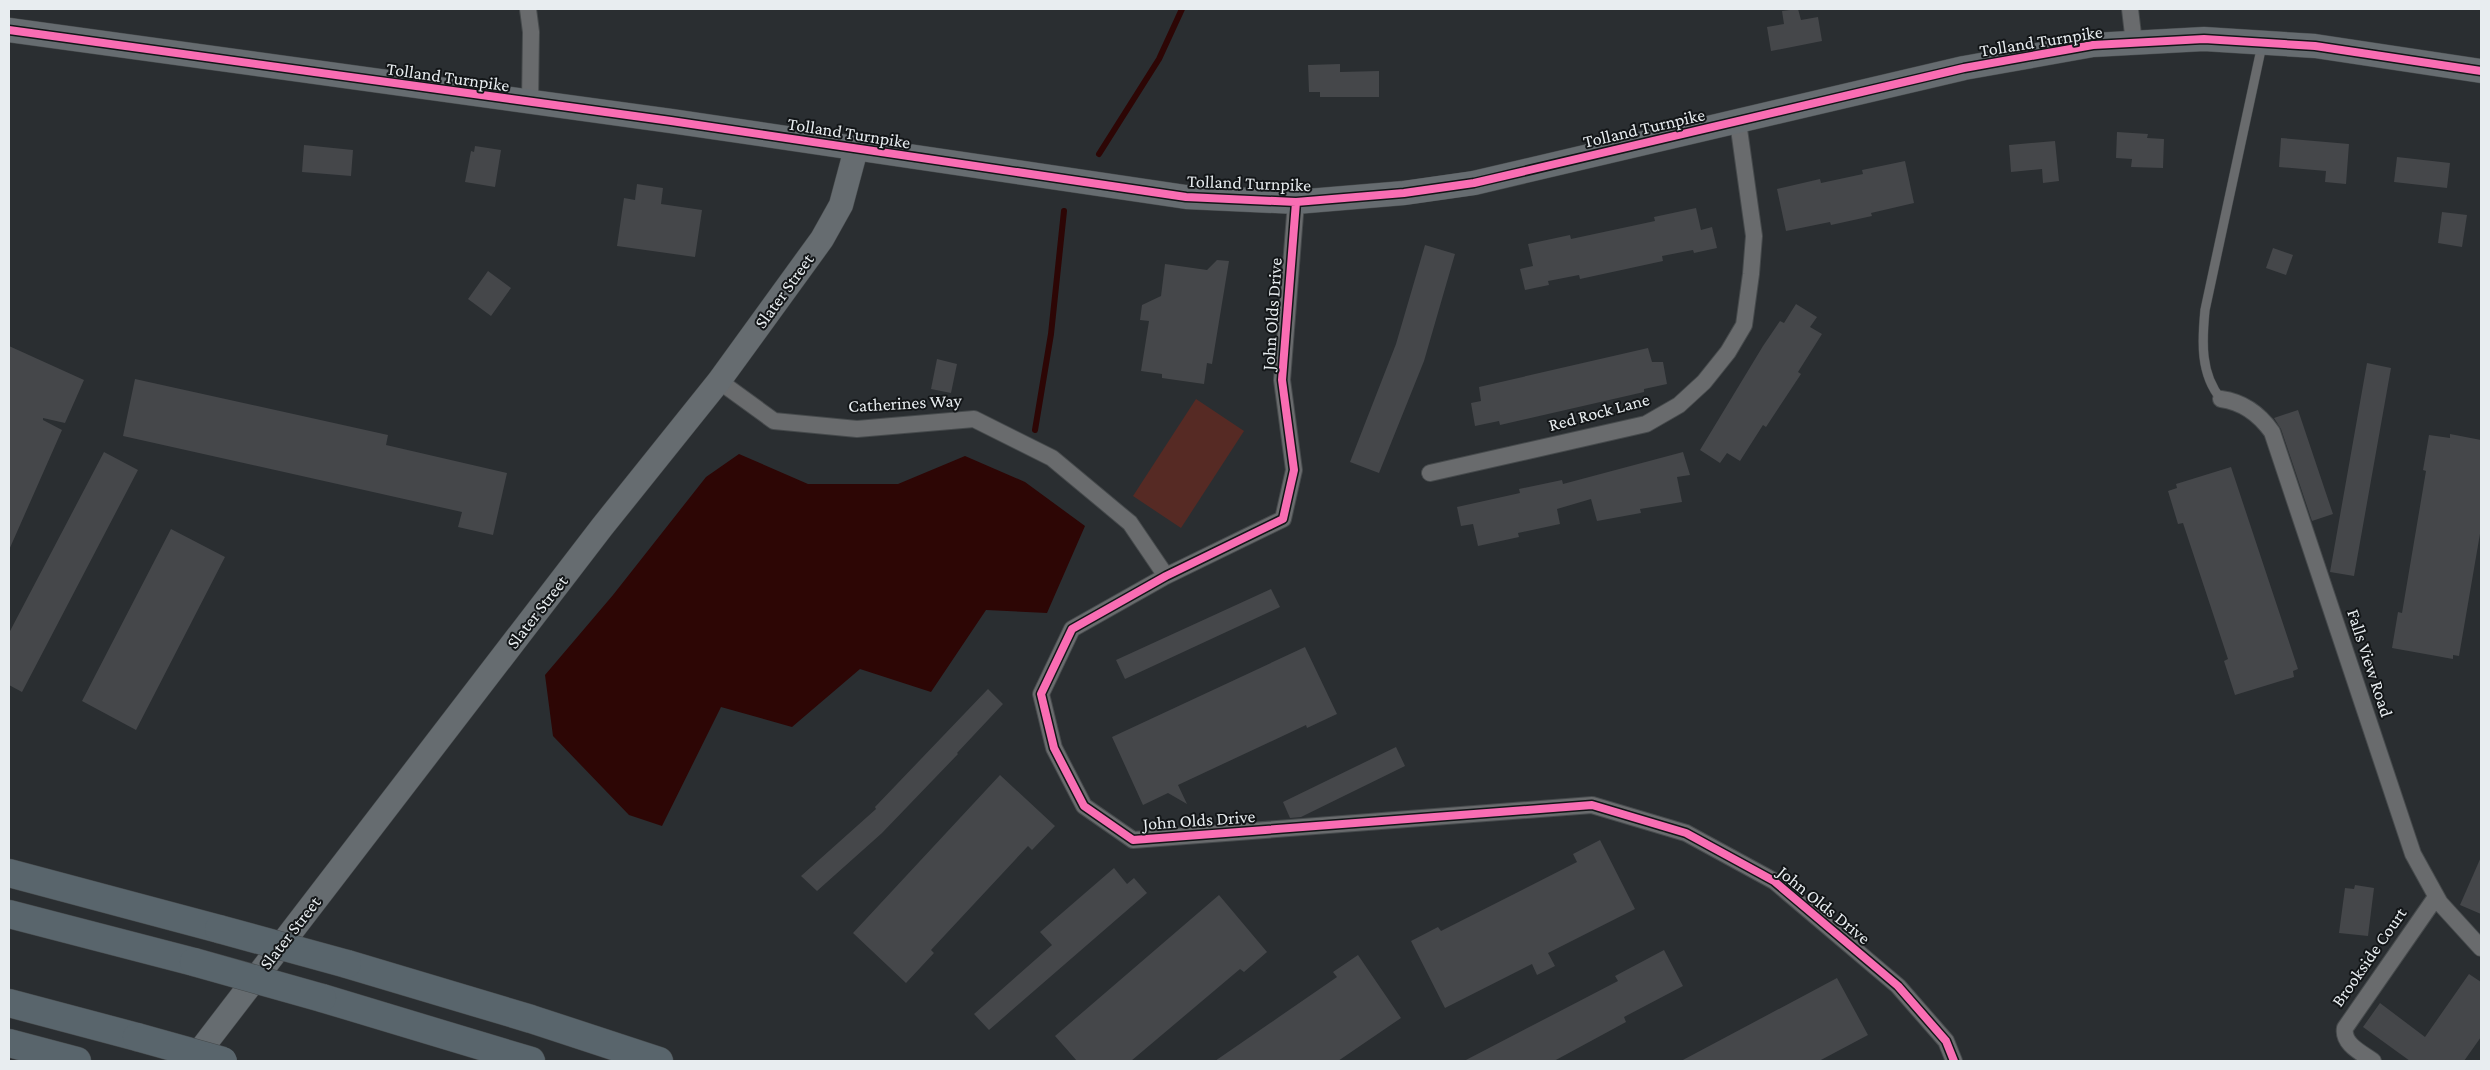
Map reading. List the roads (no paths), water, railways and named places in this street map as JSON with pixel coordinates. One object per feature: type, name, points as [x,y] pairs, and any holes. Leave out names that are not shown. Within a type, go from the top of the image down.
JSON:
[{"type":"highway","points":[[9,873],[347,964],[513,1014],[659,1061]]},
{"type":"highway","points":[[9,914],[194,962],[322,998],[531,1061]]},
{"type":"highway","points":[[9,1003],[224,1061]]},
{"type":"highway","points":[[9,1043],[77,1061]]},
{"type":"street","points":[[528,9],[531,38],[530,103]]},
{"type":"street","points":[[2130,9],[2134,43]]},
{"type":"street","name":"Tolland Turnpike","points":[[9,30],[1186,197],[1296,202],[1404,193],[1474,183],[1964,68],[2093,45],[2204,40],[2315,46],[2481,71]]},
{"type":"street","name":"Red Rock Lane","points":[[1430,473],[1646,424],[1679,405],[1704,382],[1728,352],[1744,325],[1751,274],[1754,236],[1738,122]]},
{"type":"street","name":"Slater Street","points":[[192,1061],[602,527],[719,381],[822,239],[841,205],[856,149]]},
{"type":"street","name":"John Olds Drive","points":[[1296,202],[1282,380],[1294,470],[1283,519],[1166,576],[1072,629],[1041,694],[1054,748],[1084,806],[1133,840],[1592,805],[1686,833],[1774,881],[1898,986],[1946,1041],[1954,1061]]},
{"type":"street","name":"Catherines Way","points":[[719,381],[774,421],[858,429],[974,419],[1052,458],[1130,523],[1166,576]]},
{"type":"street","name":"Falls View Road","points":[[2221,399],[2242,405],[2258,416],[2275,439],[2417,862],[2436,897],[2450,916],[2481,948]]},
{"type":"street","name":"Brookside Court","points":[[2373,1061],[2349,1042],[2344,1033],[2345,1028],[2436,897]]},
{"type":"lane","points":[[2221,399],[2205,368],[2203,336],[2205,310],[2262,43]]},
{"type":"waterway","points":[[1099,154],[1159,59],[1182,9]]},
{"type":"waterway","points":[[1035,430],[1051,334],[1064,211]]}]
